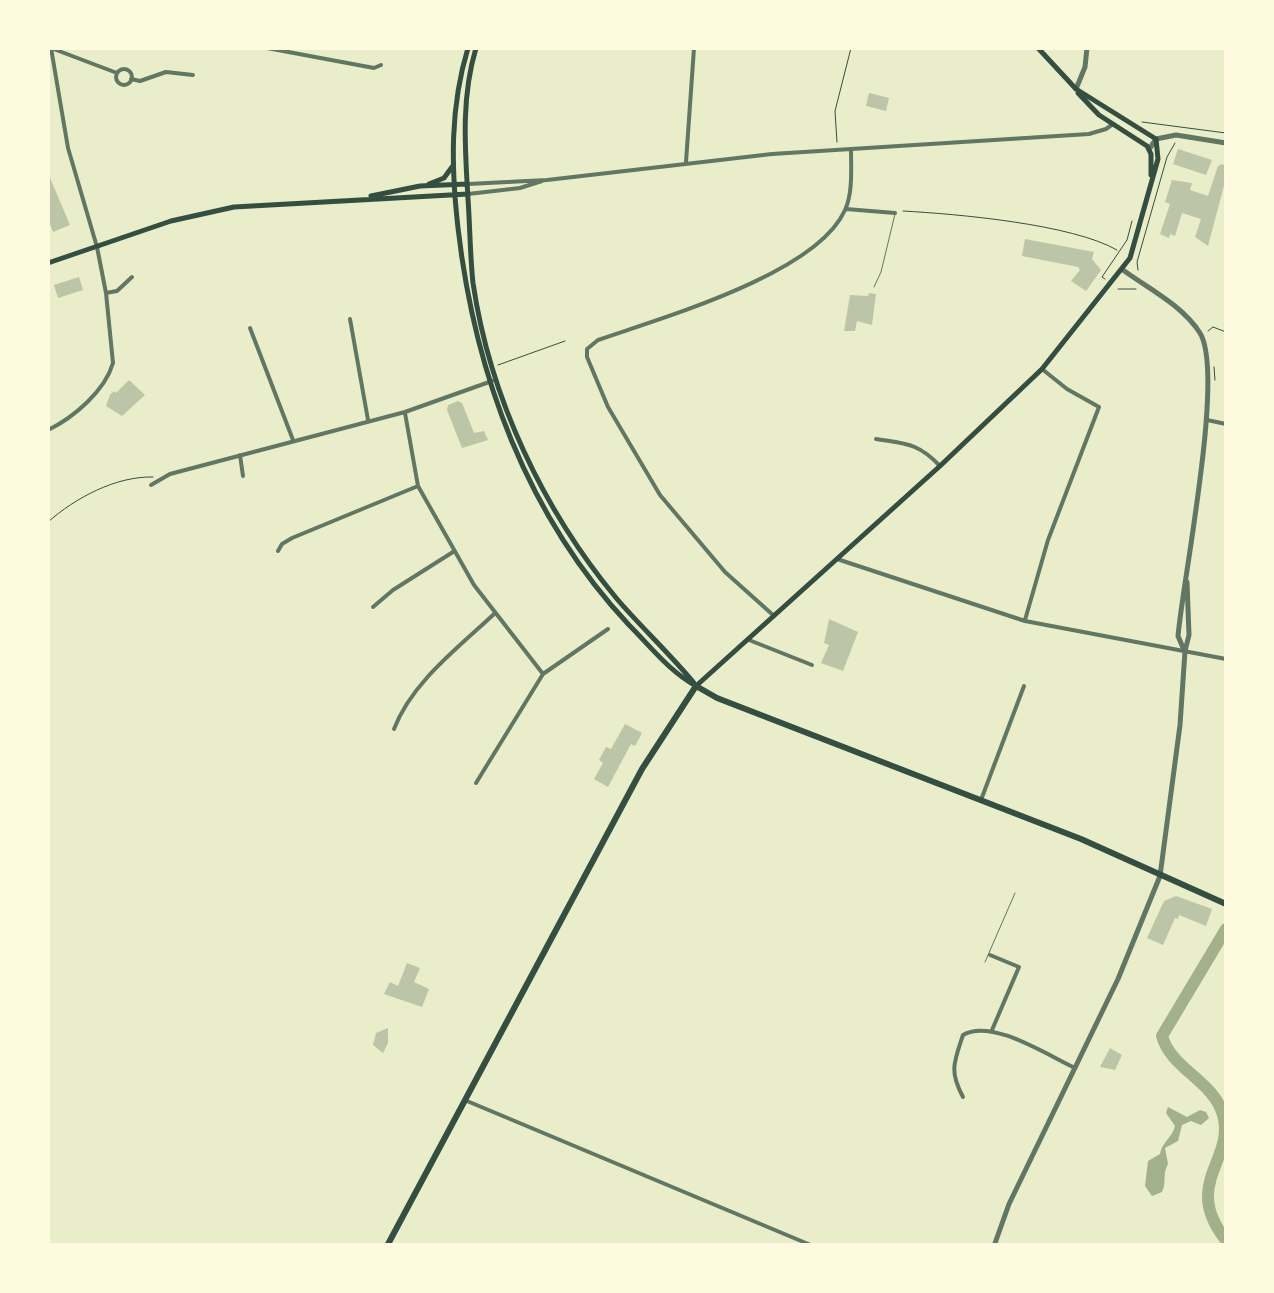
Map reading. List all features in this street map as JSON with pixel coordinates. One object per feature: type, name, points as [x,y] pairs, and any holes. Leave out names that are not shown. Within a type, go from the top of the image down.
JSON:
[{"type":"main road","points":[[468,48],[455,105],[453,165],[469,302],[493,381],[522,448],[565,527],[616,598],[696,686],[717,698],[1080,839],[1226,904]]},
{"type":"main road","points":[[476,48],[465,105],[467,184],[473,281],[493,381]]},
{"type":"main road","points":[[1038,48],[1085,103],[1150,148],[1150,183]]},
{"type":"main road","points":[[387,1246],[642,768],[696,686],[1042,369],[1134,260],[1159,154],[1155,138],[1076,89]]},
{"type":"main road","points":[[1112,124],[1127,122]]},
{"type":"main road","points":[[1137,137],[1155,138]]},
{"type":"main road","points":[[48,263],[172,221],[234,207],[369,197],[420,186],[444,178],[453,165]]},
{"type":"main road","points":[[420,186],[467,184]]},
{"type":"main road","points":[[369,197],[380,200],[468,194]]},
{"type":"street","points":[[48,430],[66,422],[110,374],[113,363],[97,247],[68,148],[50,48],[117,72],[127,70],[131,79]]},
{"type":"street","points":[[267,48],[374,68],[382,65]]},
{"type":"street","points":[[686,162],[694,48]]},
{"type":"street","points":[[1076,89],[1085,67],[1086,48]]},
{"type":"street","points":[[117,72],[121,84],[166,72],[194,75]]},
{"type":"street","points":[[467,184],[546,180],[686,162],[1089,134],[1112,124]]},
{"type":"street","points":[[1159,154],[1176,135]]},
{"type":"street","points":[[1150,148],[1155,138],[1176,135],[1226,143]]},
{"type":"street","points":[[776,616],[725,572],[660,495],[608,407],[587,358],[587,349],[772,273],[827,234],[846,210],[851,149]]},
{"type":"street","points":[[468,194],[520,188],[546,180]]},
{"type":"street","points":[[846,210],[895,213]]},
{"type":"street","points":[[994,1246],[1009,1204],[1136,938],[1160,876],[1178,743],[1184,651],[1178,636],[1206,420],[1209,367],[1201,335],[1179,310],[1124,270]]},
{"type":"street","points":[[106,294],[118,291],[132,277]]},
{"type":"street","points":[[350,320],[368,420]]},
{"type":"street","points":[[250,328],[293,440]]},
{"type":"street","points":[[1025,621],[1048,540],[1099,407],[1042,369]]},
{"type":"street","points":[[152,486],[170,474],[405,412],[493,381]]},
{"type":"street","points":[[405,412],[418,486],[494,614],[543,674]]},
{"type":"street","points":[[1206,420],[1226,424]]},
{"type":"street","points":[[876,439],[915,444],[940,466]]},
{"type":"street","points":[[240,455],[243,476]]},
{"type":"street","points":[[278,551],[292,538],[418,486]]},
{"type":"street","points":[[373,607],[454,552]]},
{"type":"street","points":[[837,559],[1025,621],[1226,659]]},
{"type":"street","points":[[394,729],[412,694],[494,614]]},
{"type":"street","points":[[476,783],[543,674],[608,628]]},
{"type":"street","points":[[749,640],[812,665]]},
{"type":"street","points":[[980,800],[1024,686]]},
{"type":"street","points":[[990,955],[1019,967],[992,1030]]},
{"type":"street","points":[[963,1097],[952,1077],[963,1035],[972,1029],[992,1030],[1074,1068]]},
{"type":"street","points":[[464,1100],[813,1246]]},
{"type":"lane","points":[[874,287],[895,213]]},
{"type":"lane","points":[[985,962],[1015,892]]},
{"type":"path","points":[[838,150],[836,111],[850,48]]},
{"type":"path","points":[[1155,138],[1160,125],[1226,133]]},
{"type":"path","points":[[1136,274],[1134,260],[1174,144]]},
{"type":"path","points":[[895,213],[905,211],[1063,231],[1103,242],[1120,252]]},
{"type":"path","points":[[1102,277],[1120,252],[1136,216]]},
{"type":"path","points":[[1118,289],[1141,290]]},
{"type":"path","points":[[1201,335],[1213,327],[1226,332]]},
{"type":"path","points":[[492,366],[565,341]]},
{"type":"path","points":[[48,522],[85,495],[125,481],[153,477]]},
{"type":"shaded area","points":[[1168,1107],[1187,1117],[1200,1110],[1209,1118],[1201,1125],[1191,1121],[1182,1125],[1178,1141],[1165,1148],[1168,1164],[1162,1192],[1152,1196],[1145,1186],[1148,1161],[1160,1154],[1175,1126],[1166,1113]]},
{"type":"building","points":[[869,93],[889,98],[886,111],[866,106]]},
{"type":"building","points":[[1178,149],[1212,160],[1206,175],[1173,164]]},
{"type":"building","points":[[1222,164],[1226,166],[1226,178],[1208,246],[1195,237],[1201,219],[1182,213],[1175,236],[1160,234],[1170,204],[1165,202],[1172,180],[1192,183],[1190,190],[1208,196]]},
{"type":"building","points":[[48,173],[70,225],[53,232],[48,219]]},
{"type":"building","points":[[1025,239],[1094,252],[1092,259],[1101,270],[1086,291],[1071,281],[1080,270],[1078,267],[1022,256]]},
{"type":"building","points":[[79,277],[83,290],[58,298],[54,285]]},
{"type":"building","points":[[876,294],[872,325],[857,321],[855,331],[844,331],[850,295]]},
{"type":"building","points":[[129,380],[145,395],[122,416],[106,406],[110,395]]},
{"type":"building","points":[[458,401],[474,433],[484,431],[488,440],[462,448],[447,410],[448,405]]},
{"type":"building","points":[[829,619],[858,632],[843,671],[821,663],[829,645],[824,643]]},
{"type":"building","points":[[625,724],[642,733],[635,746],[631,744],[608,787],[594,779],[603,763],[599,760],[606,747],[611,749]]},
{"type":"building","points":[[1176,896],[1212,909],[1206,926],[1179,915],[1163,945],[1147,938],[1164,901]]},
{"type":"building","points":[[407,963],[420,968],[414,982],[429,989],[422,1007],[384,994],[390,982],[398,986]]},
{"type":"building","points":[[388,1028],[383,1053],[373,1045],[376,1033]]},
{"type":"building","points":[[1110,1048],[1122,1055],[1115,1070],[1100,1067]]},
{"type":"waterway","points":[[1226,929],[1162,1036],[1174,1057],[1211,1093],[1223,1115],[1223,1145],[1212,1173],[1208,1203],[1226,1240]]}]
